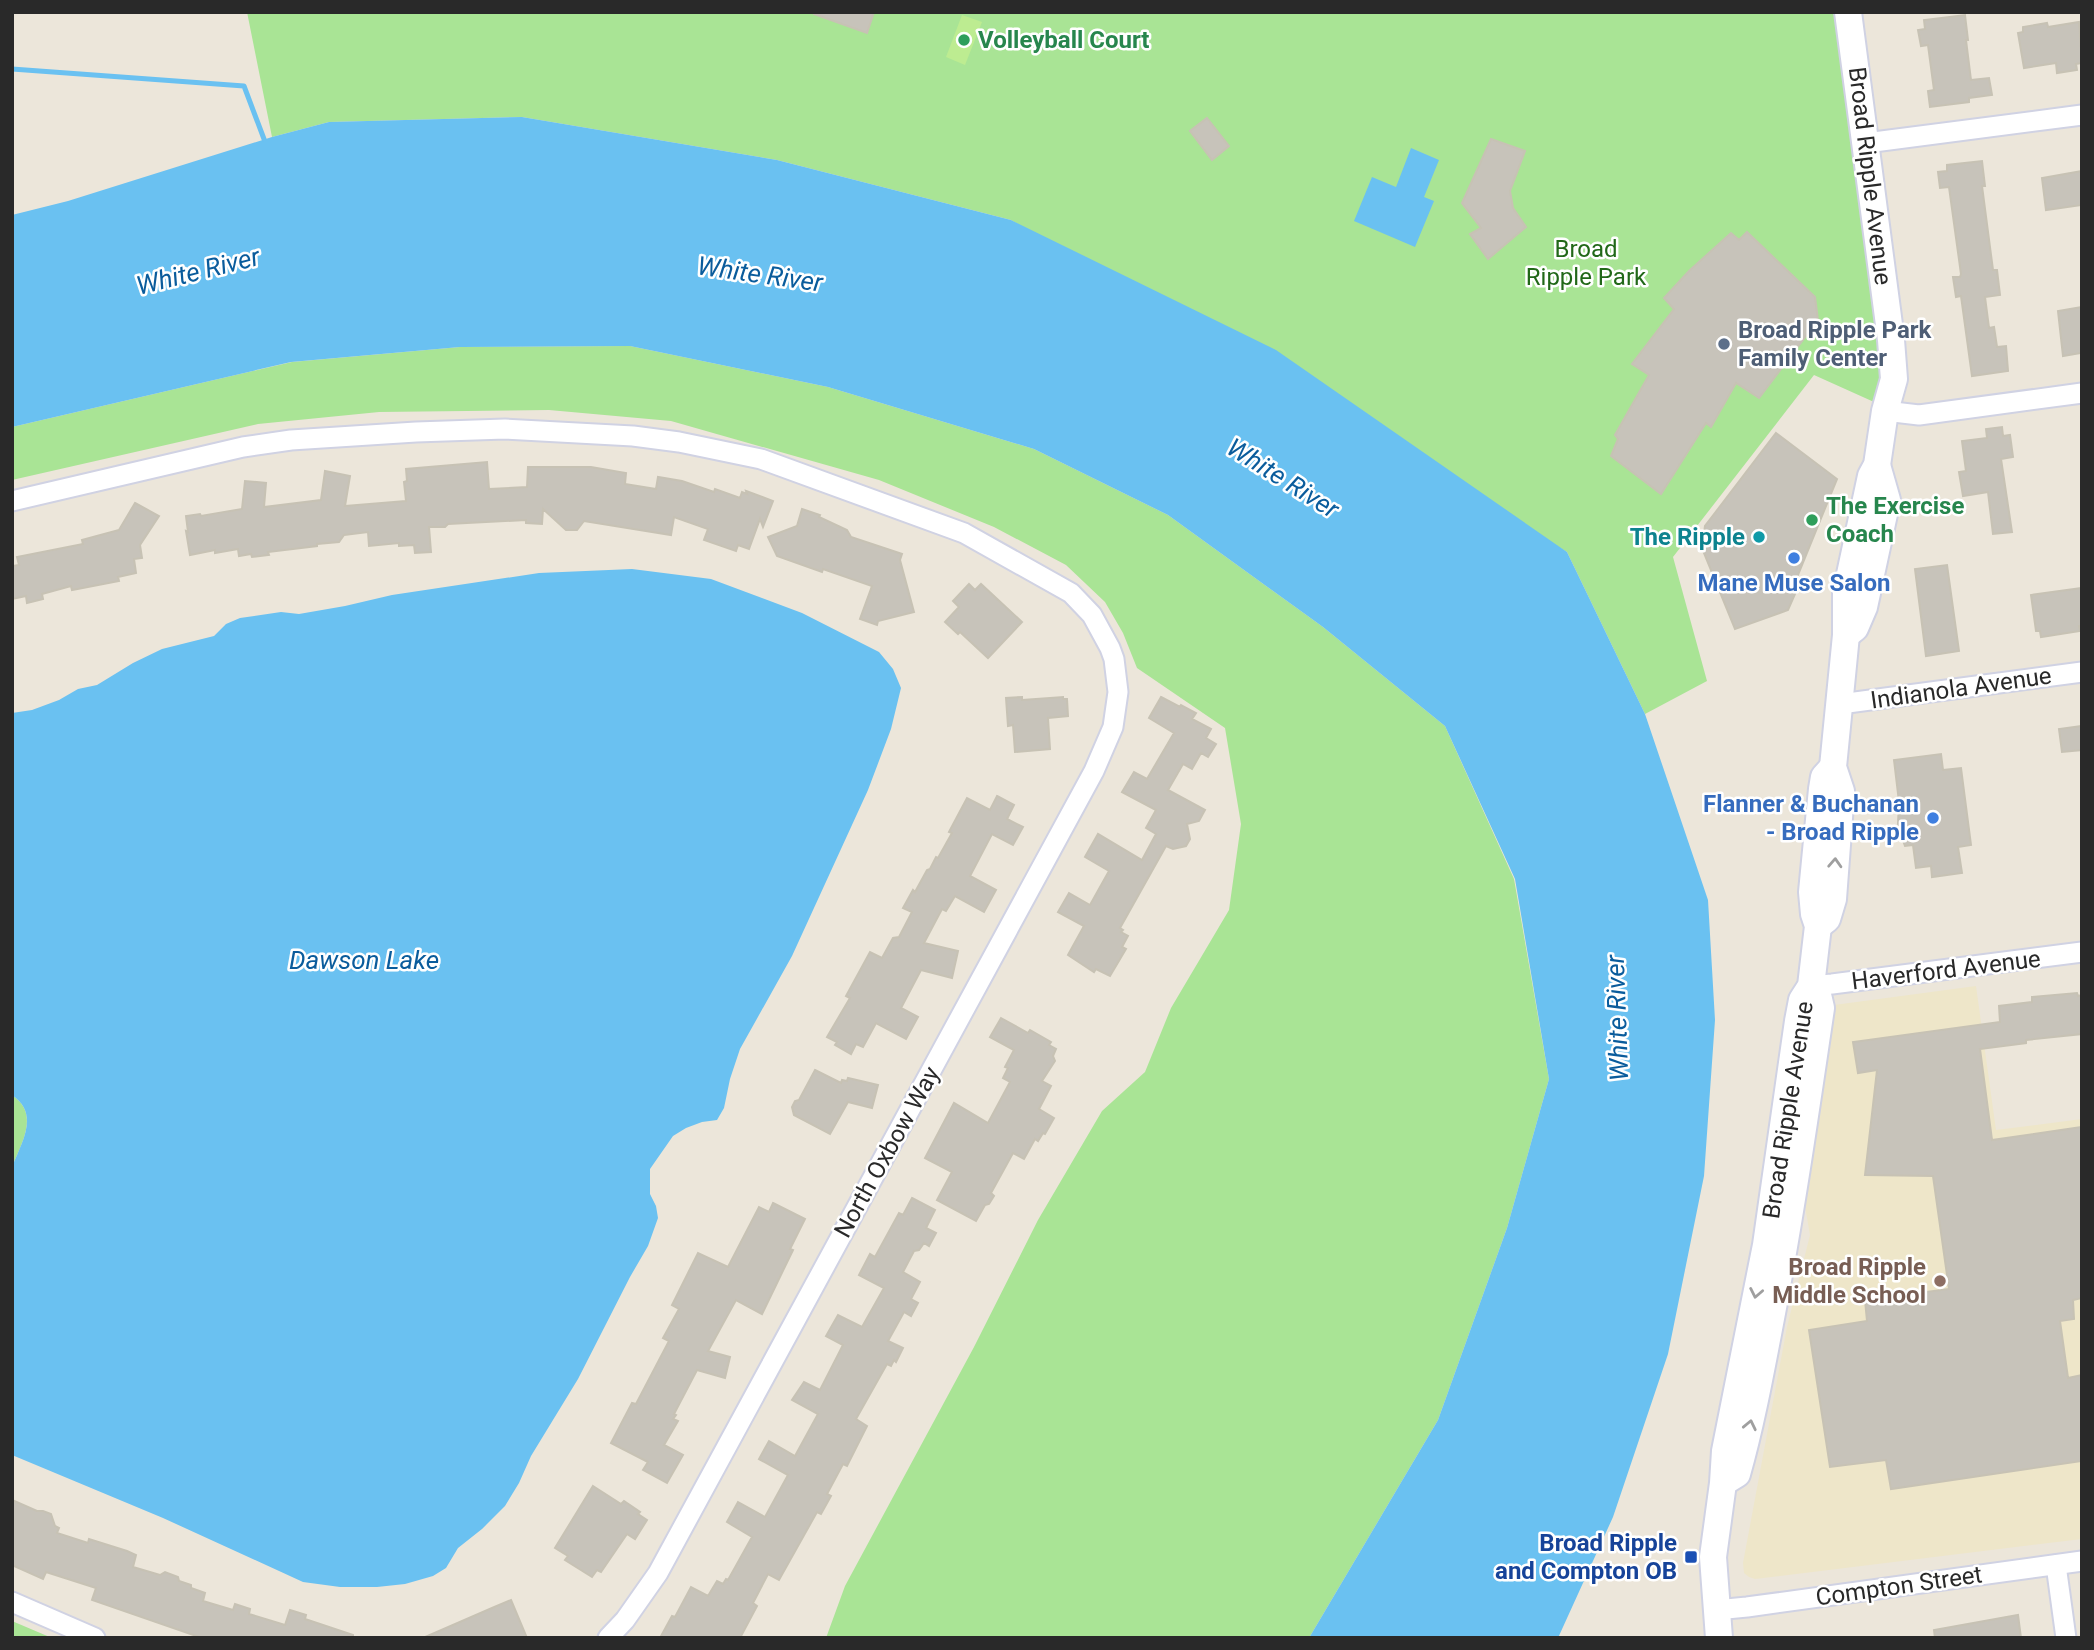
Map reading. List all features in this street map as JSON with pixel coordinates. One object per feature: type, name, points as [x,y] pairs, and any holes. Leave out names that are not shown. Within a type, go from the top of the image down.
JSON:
[{"type":"street","name":"Broad Ripple Avenue","points":[[1718,1638],[1713,1557],[1723,1483],[1724,1451],[1766,1245],[1798,1021],[1802,1000],[1811,986],[1818,926],[1812,892],[1824,777],[1833,767],[1846,635],[1847,583],[1871,475],[1877,465],[1885,411],[1894,379],[1848,12]]},
{"type":"street","points":[[1866,143],[2082,115]]},
{"type":"street","points":[[1885,411],[1919,415],[2082,393]]},
{"type":"street","name":"North Oxbow Way","points":[[12,501],[243,447],[291,440],[505,429],[633,436],[679,442],[761,459],[964,533],[1072,593],[1092,615],[1110,648],[1118,692],[1112,727],[1094,771],[658,1573],[625,1620],[608,1638]]},
{"type":"street","name":"Indianola Avenue","points":[[1840,704],[2082,672]]},
{"type":"street","name":"Haverford Avenue","points":[[1811,986],[2082,952]]},
{"type":"street","name":"Compton Street","points":[[1716,1610],[2082,1561]]},
{"type":"street","points":[[2056,1564],[2066,1638]]},
{"type":"street","points":[[12,1602],[95,1638]]},
{"type":"shaded area","name":"Broad Ripple Middle School","points":[[1976,986],[1996,1130],[2082,1119],[2082,1539],[1755,1579],[1749,1577],[1744,1573],[1743,1563],[1787,1327],[1810,1235],[1803,1195],[1831,1008],[1834,1005]]},
{"type":"green space","name":"Broad Ripple Park","points":[[247,12],[1848,12],[1894,411],[1814,375],[1673,557],[1707,681],[1645,714],[1567,552],[1011,220],[777,160],[522,117],[329,122],[272,137]]},
{"type":"green space","name":"Volleyball Court","points":[[962,15],[982,22],[965,65],[946,57]]},
{"type":"green space","points":[[630,346],[828,387],[1034,449],[1168,515],[1323,627],[1445,726],[1514,879],[1549,1079],[1507,1228],[1438,1420],[1309,1638],[826,1638],[845,1586],[974,1347],[1038,1220],[1102,1111],[1145,1072],[1171,1008],[1229,910],[1241,824],[1225,728],[1137,668],[1123,633],[1105,602],[1066,565],[994,527],[879,480],[671,421],[549,410],[379,412],[258,424],[12,480],[12,427],[292,362],[460,347]]},
{"type":"green space","points":[[12,1095],[25,1111],[27,1120],[24,1138],[12,1167]]},
{"type":"green space","points":[[12,1621],[52,1638],[12,1638]]},
{"type":"water","name":"White River","points":[[522,117],[777,160],[1011,220],[1276,350],[1567,552],[1645,714],[1708,900],[1715,1020],[1704,1176],[1668,1354],[1613,1517],[1558,1638],[1309,1638],[1438,1420],[1507,1228],[1549,1079],[1515,879],[1445,726],[1323,627],[1168,515],[1034,449],[828,387],[630,346],[460,347],[291,362],[12,427],[12,215],[68,201],[272,137],[329,122]]},
{"type":"water","points":[[1411,148],[1439,160],[1424,197],[1434,201],[1415,247],[1354,221],[1372,177],[1396,187]]},
{"type":"water","name":"Dawson Lake","points":[[632,569],[711,579],[802,613],[879,652],[893,669],[901,688],[891,729],[868,790],[792,956],[740,1049],[724,1108],[717,1120],[702,1122],[673,1136],[650,1169],[650,1194],[658,1218],[648,1246],[578,1379],[531,1456],[505,1506],[458,1548],[446,1568],[433,1576],[405,1584],[340,1587],[303,1582],[163,1518],[12,1455],[12,1167],[24,1138],[27,1120],[25,1111],[12,1095],[12,713],[32,710],[59,700],[78,689],[97,685],[162,649],[214,636],[226,624],[240,618],[281,612],[299,614],[392,595],[539,573]]},
{"type":"building","points":[[814,12],[874,12],[867,33]]},
{"type":"building","points":[[1965,15],[1971,80],[1989,78],[1992,95],[1969,98],[1969,102],[1930,107],[1928,91],[1934,90],[1928,45],[1921,46],[1918,30],[1925,29],[1924,20]]},
{"type":"building","points":[[2079,22],[2082,63],[2076,64],[2077,70],[2057,73],[2056,63],[2024,68],[2018,33],[2023,32],[2023,27],[2047,23],[2048,27]]},
{"type":"building","points":[[1207,118],[1229,146],[1212,160],[1190,131]]},
{"type":"building","points":[[1491,139],[1525,151],[1510,191],[1513,208],[1526,227],[1488,259],[1470,234],[1481,228],[1462,203]]},
{"type":"building","points":[[1982,161],[1985,186],[1982,186],[1993,270],[1997,270],[2000,295],[1985,297],[1989,328],[1994,327],[1997,347],[2006,346],[2008,371],[1972,376],[1961,296],[1956,297],[1953,277],[1960,277],[1961,274],[1949,187],[1940,188],[1938,172],[1947,171],[1947,165]]},
{"type":"building","points":[[2082,171],[2082,205],[2046,210],[2042,178]]},
{"type":"building","name":"Broad Ripple Park Family Center","points":[[1747,232],[1815,297],[1818,320],[1759,398],[1736,383],[1711,427],[1706,423],[1661,494],[1611,456],[1618,439],[1615,435],[1649,375],[1632,364],[1674,309],[1664,298],[1731,233],[1739,240]]},
{"type":"building","points":[[2082,307],[2081,353],[2063,356],[2058,311]]},
{"type":"building","points":[[2002,427],[2003,436],[2010,435],[2013,457],[2001,459],[2012,532],[1993,534],[1988,492],[1963,496],[1959,472],[1966,471],[1962,441],[1987,438],[1986,429]]},
{"type":"building","name":"The Ripple","points":[[1776,433],[1837,479],[1791,592],[1795,594],[1788,610],[1735,629],[1702,548],[1705,526]]},
{"type":"building","points":[[487,462],[489,489],[527,487],[528,467],[591,467],[626,473],[625,484],[656,489],[658,477],[682,481],[714,492],[715,489],[740,498],[742,492],[747,494],[746,491],[773,501],[763,527],[760,519],[749,549],[738,545],[736,551],[704,540],[708,529],[674,517],[671,535],[584,521],[577,530],[566,530],[543,509],[542,524],[526,523],[526,520],[429,527],[431,552],[415,553],[414,545],[399,546],[399,543],[369,546],[368,532],[344,535],[339,542],[268,552],[269,555],[239,556],[238,549],[190,555],[186,516],[242,509],[245,481],[266,483],[264,507],[321,500],[325,471],[350,476],[345,506],[406,501],[406,469]]},
{"type":"building","points":[[135,503],[159,516],[140,545],[142,558],[134,559],[136,573],[118,577],[119,581],[72,590],[71,586],[42,594],[43,599],[27,603],[26,596],[12,599],[12,566],[19,565],[17,557],[83,544],[82,540],[119,530]]},
{"type":"building","points":[[802,509],[820,515],[819,517],[847,530],[851,537],[902,554],[900,560],[914,612],[878,621],[877,625],[860,619],[872,586],[777,556],[768,537],[797,526]]},
{"type":"building","points":[[1947,565],[1959,651],[1926,656],[1915,569]]},
{"type":"building","points":[[969,584],[975,590],[981,584],[1022,622],[988,658],[945,622],[959,607],[953,601]]},
{"type":"building","points":[[2082,588],[2080,631],[2041,637],[2040,631],[2036,631],[2031,595]]},
{"type":"building","points":[[1022,697],[1022,700],[1067,699],[1068,716],[1048,718],[1050,749],[1015,752],[1013,725],[1008,726],[1006,698]]},
{"type":"building","points":[[1161,697],[1196,713],[1192,719],[1211,729],[1206,738],[1216,744],[1208,757],[1201,753],[1192,769],[1183,764],[1168,790],[1205,810],[1199,821],[1187,824],[1190,839],[1186,846],[1173,849],[1166,846],[1120,928],[1123,930],[1121,932],[1128,936],[1122,947],[1126,949],[1110,976],[1096,969],[1094,972],[1068,955],[1084,926],[1058,912],[1069,893],[1090,905],[1109,871],[1085,857],[1098,834],[1142,860],[1156,834],[1146,828],[1156,810],[1122,792],[1134,772],[1147,779],[1174,733],[1149,718]]},
{"type":"building","points":[[2082,726],[2082,750],[2062,752],[2059,729]]},
{"type":"building","name":"Flanner & Buchanan - Broad Ripple","points":[[1941,754],[1943,770],[1961,768],[1971,845],[1958,847],[1962,873],[1932,877],[1931,866],[1916,868],[1913,845],[1905,846],[1901,835],[1894,760]]},
{"type":"building","points":[[997,796],[1014,805],[1007,819],[1023,827],[1013,845],[992,834],[970,876],[996,890],[984,912],[955,896],[946,911],[942,909],[924,943],[958,951],[952,978],[921,970],[901,1008],[918,1017],[906,1039],[876,1023],[863,1047],[856,1044],[851,1054],[835,1045],[837,1042],[827,1037],[850,998],[846,996],[870,952],[882,958],[893,938],[899,937],[912,912],[903,908],[936,857],[938,858],[967,798],[990,810]]},
{"type":"building","name":"Broad Ripple Middle School","points":[[2077,993],[2078,996],[2082,995],[2082,1034],[2026,1040],[2026,1043],[1980,1049],[1992,1140],[2082,1127],[2082,1298],[2073,1300],[2074,1319],[2060,1321],[2068,1378],[2082,1375],[2082,1461],[1891,1489],[1886,1460],[1830,1467],[1809,1330],[1867,1321],[1865,1300],[1949,1289],[1933,1176],[1865,1175],[1877,1070],[1858,1073],[1853,1042],[2000,1022],[1999,1006],[2032,1002],[2032,997]]},
{"type":"building","points":[[1001,1018],[1028,1033],[1030,1030],[1051,1042],[1049,1045],[1056,1049],[1053,1056],[1055,1061],[1042,1081],[1051,1086],[1039,1109],[1054,1118],[1045,1134],[1043,1133],[1038,1141],[1035,1139],[1024,1159],[1013,1153],[991,1193],[994,1196],[976,1221],[937,1200],[952,1172],[925,1158],[954,1103],[988,1123],[1010,1082],[1003,1078],[1008,1068],[1005,1067],[1014,1050],[990,1037]]},
{"type":"building","points":[[815,1070],[841,1083],[848,1078],[878,1085],[872,1108],[848,1102],[830,1134],[794,1115],[792,1107],[795,1101],[799,1100]]},
{"type":"building","points":[[912,1198],[935,1210],[926,1228],[936,1233],[929,1246],[924,1243],[919,1250],[914,1251],[903,1272],[920,1282],[911,1299],[918,1303],[911,1316],[904,1312],[888,1341],[903,1348],[896,1362],[894,1360],[891,1366],[887,1364],[856,1419],[867,1426],[847,1466],[843,1464],[827,1494],[831,1496],[821,1514],[817,1512],[779,1580],[768,1574],[753,1603],[757,1606],[740,1638],[660,1638],[691,1587],[708,1596],[717,1581],[723,1584],[728,1580],[752,1537],[727,1522],[738,1502],[765,1517],[788,1475],[759,1459],[769,1441],[795,1456],[818,1414],[792,1400],[804,1382],[820,1390],[843,1345],[826,1336],[838,1315],[862,1327],[884,1288],[859,1275],[870,1254],[875,1257],[899,1213],[903,1215]]},
{"type":"building","points":[[773,1203],[805,1219],[762,1314],[736,1300],[708,1351],[730,1357],[725,1378],[697,1370],[674,1414],[676,1415],[673,1419],[678,1421],[664,1445],[683,1455],[667,1483],[643,1470],[648,1462],[611,1443],[632,1403],[636,1404],[669,1341],[663,1338],[679,1309],[672,1305],[698,1253],[728,1267],[759,1207],[769,1212]]},
{"type":"building","points":[[593,1486],[621,1504],[624,1501],[647,1520],[635,1539],[627,1534],[601,1572],[597,1570],[592,1577],[565,1560],[568,1556],[555,1548]]},
{"type":"building","points":[[12,1500],[51,1514],[55,1526],[59,1528],[57,1533],[88,1543],[89,1539],[127,1551],[136,1555],[133,1567],[178,1577],[179,1581],[205,1593],[203,1601],[233,1610],[235,1604],[250,1609],[249,1614],[285,1625],[290,1610],[306,1615],[305,1619],[353,1635],[353,1638],[202,1638],[92,1600],[96,1588],[46,1572],[43,1579],[12,1565]]},
{"type":"building","points":[[511,1600],[527,1638],[423,1638],[492,1608]]},
{"type":"building","points":[[2018,1615],[2021,1638],[1935,1638],[1934,1630]]},
{"type":"waterway","points":[[12,69],[244,86],[264,139]]},
{"type":"place","name":"Volleyball Court","points":[[964,40]]},
{"type":"place","name":"Broad Ripple Park Family Center","points":[[1724,344]]},
{"type":"place","name":"The Exercise Coach","points":[[1812,520]]},
{"type":"place","name":"The Ripple","points":[[1759,537]]},
{"type":"place","name":"Mane Muse Salon","points":[[1794,558]]},
{"type":"place","name":"Flanner & Buchanan - Broad Ripple","points":[[1933,818]]},
{"type":"place","name":"Broad Ripple Middle School","points":[[1940,1281]]},
{"type":"place","name":"Broad Ripple and Compton OB","points":[[1691,1557]]}]
